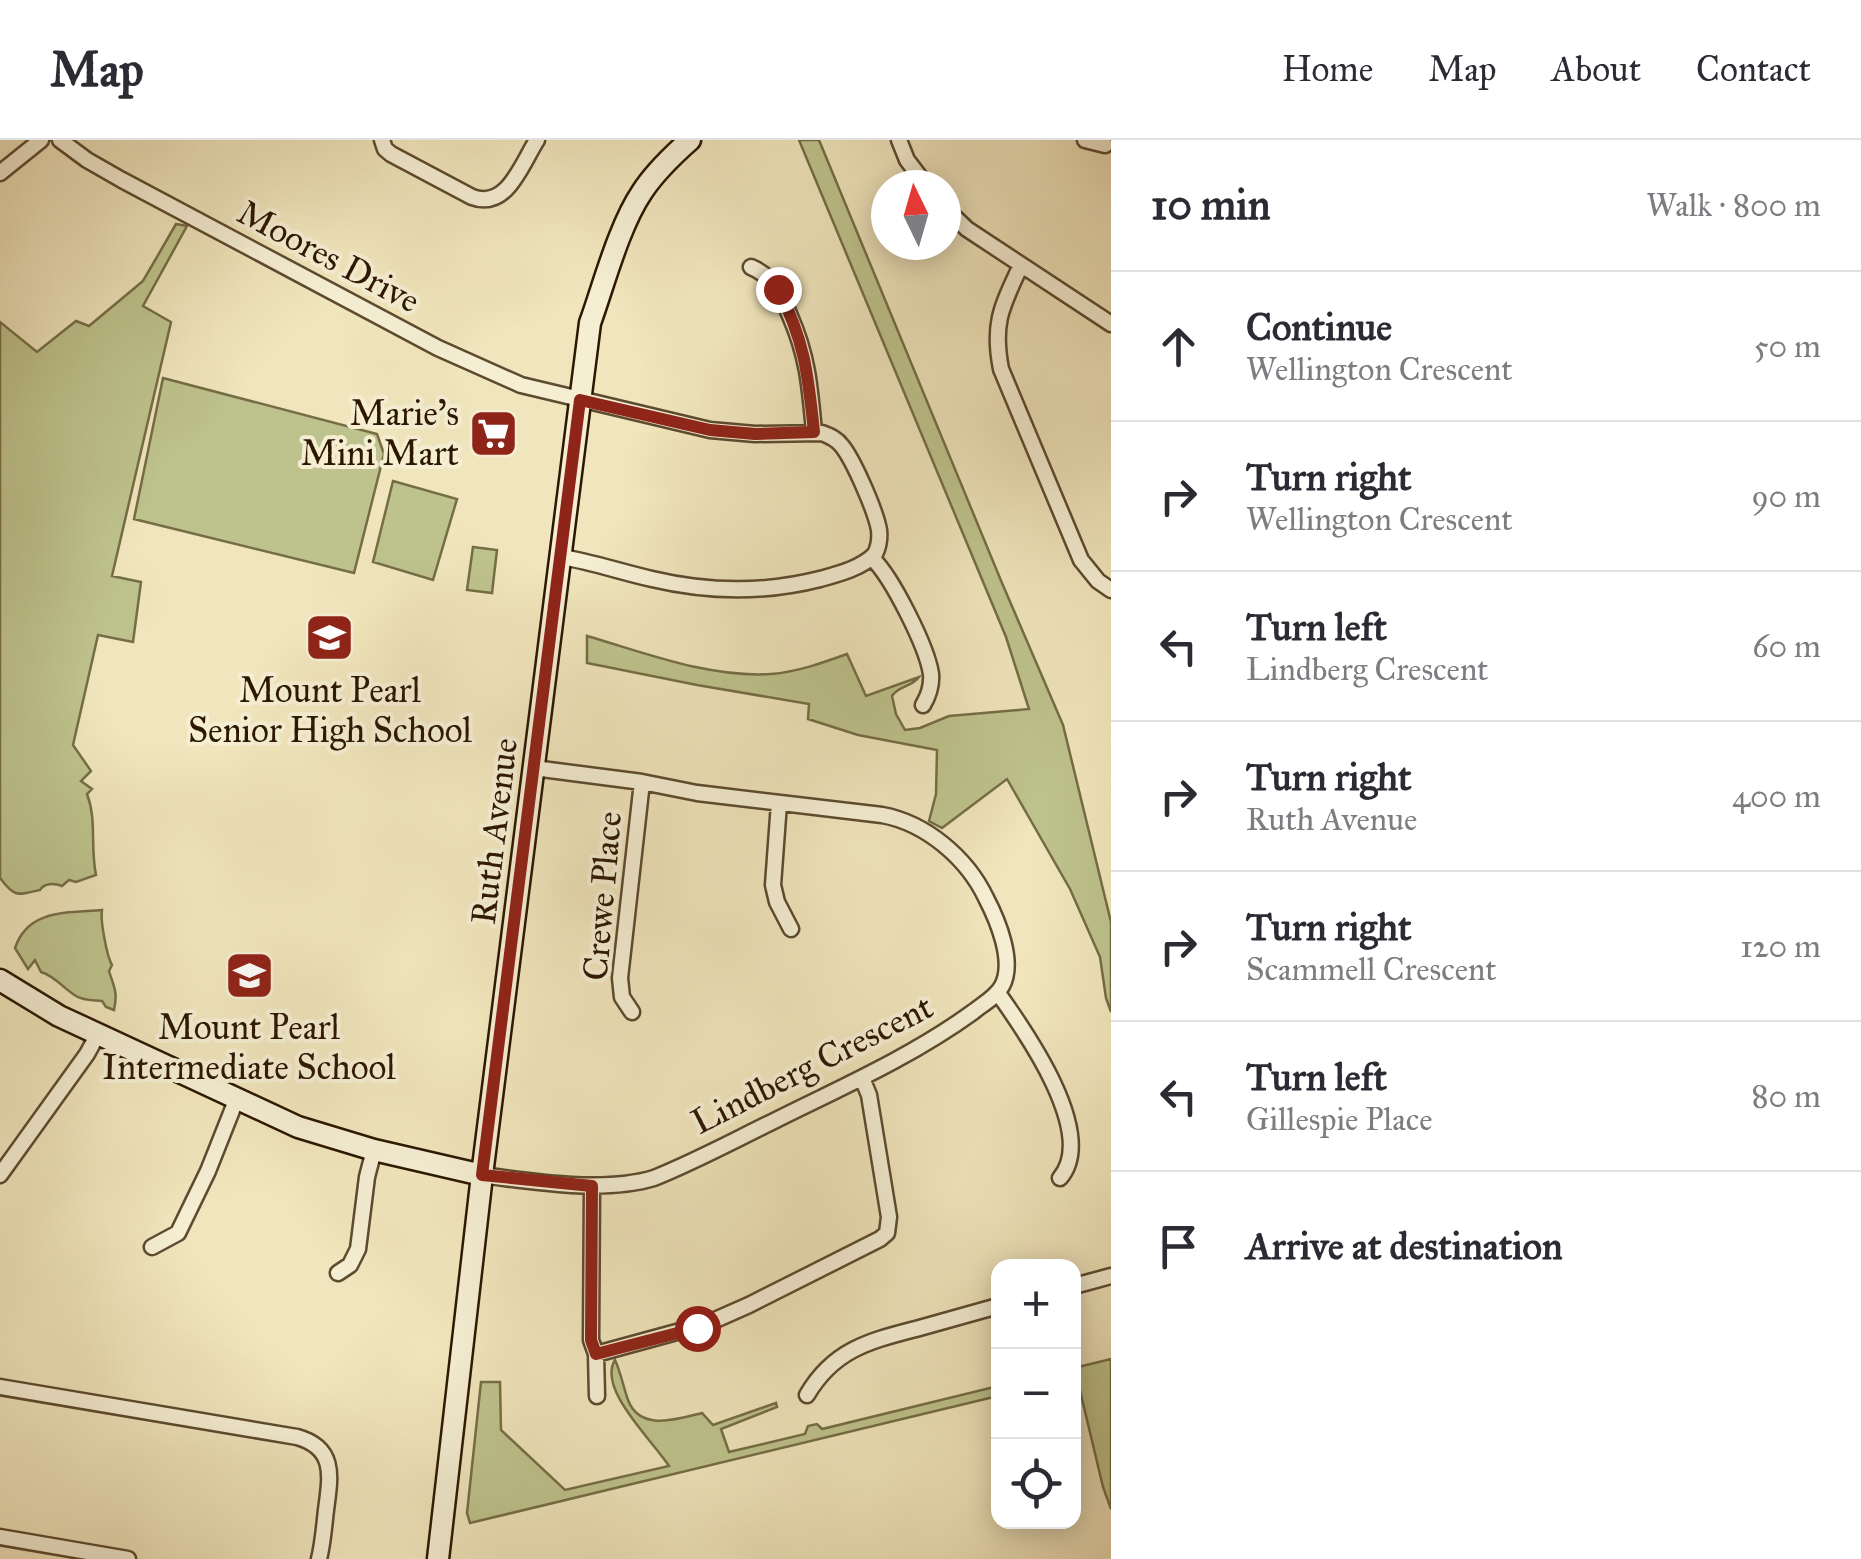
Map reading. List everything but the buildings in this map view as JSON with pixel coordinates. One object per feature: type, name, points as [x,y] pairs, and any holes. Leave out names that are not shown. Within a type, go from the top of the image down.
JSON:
[{"type":"main road","name":"Ruth Avenue","points":[[438,1559],[482,1175],[590,324],[639,196],[690,140]]},
{"type":"main road","points":[[0,980],[46,1009],[298,1127],[374,1150],[482,1175]]},
{"type":"street","points":[[0,173],[41,140]]},
{"type":"street","name":"Moores Drive","points":[[60,140],[110,173],[438,348],[522,386],[710,430],[755,434],[814,432]]},
{"type":"street","points":[[382,140],[391,154],[485,201],[502,194],[537,140]]},
{"type":"street","points":[[899,140],[915,170]]},
{"type":"street","points":[[1086,140],[1105,145]]},
{"type":"street","points":[[961,224],[1111,324]]},
{"type":"street","points":[[1021,265],[1000,310],[996,347],[1001,368],[1080,560],[1098,582],[1111,590]]},
{"type":"street","points":[[562,557],[674,584],[732,589],[812,581],[872,558],[878,548],[878,528],[854,468],[841,444],[814,432],[801,340],[774,284],[751,267]]},
{"type":"street","points":[[872,558],[902,604],[930,669],[930,692],[923,705]]},
{"type":"street","points":[[534,768],[891,816],[930,835],[953,852],[978,883],[1000,932],[1006,967],[998,993],[1044,1063],[1062,1107],[1071,1150],[1068,1167],[1060,1178]]},
{"type":"street","name":"Crewe Place","points":[[632,1012],[622,997],[620,978],[642,782]]},
{"type":"street","points":[[779,803],[772,885],[792,929]]},
{"type":"street","name":"Lindberg Crescent","points":[[482,1175],[592,1186],[629,1185],[654,1178],[862,1078],[932,1040],[998,993]]},
{"type":"street","points":[[0,1174],[98,1034]]},
{"type":"street","points":[[596,1354],[706,1324],[884,1237],[889,1217],[862,1078]]},
{"type":"street","points":[[152,1247],[178,1233],[237,1098]]},
{"type":"street","points":[[338,1273],[350,1265],[358,1249],[374,1150]]},
{"type":"street","points":[[592,1186],[591,1340],[596,1354],[597,1396]]},
{"type":"street","points":[[1081,1284],[1111,1276]]},
{"type":"street","points":[[807,1395],[831,1364],[868,1342],[991,1308]]},
{"type":"street","points":[[0,1387],[311,1442],[323,1453],[329,1469],[319,1559]]},
{"type":"street","points":[[0,1538],[128,1559]]},
{"type":"green space","points":[[799,140],[819,140],[1063,725],[1111,922],[1111,1012],[1100,957],[1070,889],[1007,779],[942,828],[929,821],[936,794],[937,750],[858,735],[808,719],[809,704],[587,663],[587,636],[678,663],[748,674],[790,671],[847,654],[866,696],[919,677],[892,696],[905,730],[949,716],[1029,709],[1006,637]]},
{"type":"green space","points":[[176,224],[187,226],[143,306],[171,322],[112,576],[141,582],[133,642],[98,635],[73,745],[91,771],[81,781],[92,789],[87,794],[96,875],[76,882],[69,880],[62,886],[50,884],[40,890],[17,893],[0,878],[0,322],[37,352],[76,321],[89,326],[143,281]]},
{"type":"green space","points":[[163,378],[377,434],[384,454],[354,573],[134,519]]},
{"type":"green space","points":[[393,481],[457,499],[433,580],[373,562]]},
{"type":"green space","points":[[473,547],[497,550],[492,593],[467,590]]},
{"type":"green space","points":[[102,910],[104,938],[112,965],[109,971],[115,994],[114,1010],[102,1001],[76,996],[41,972],[35,960],[28,969],[15,948],[21,935],[39,920],[63,913]]},
{"type":"green space","points":[[1111,1359],[1111,1509],[1081,1395],[1081,1366]]},
{"type":"green space","points":[[615,1360],[628,1400],[634,1410],[650,1420],[702,1413],[713,1425],[776,1403],[777,1407],[721,1429],[729,1452],[805,1434],[808,1426],[817,1424],[822,1429],[991,1388],[991,1398],[470,1523],[467,1513],[481,1382],[500,1382],[501,1430],[565,1490],[669,1466],[620,1400],[611,1372]]},
{"type":"place","name":"Marie's Mini Mart","points":[[494,433]]},
{"type":"place","name":"Mount Pearl Senior High School","points":[[330,638]]},
{"type":"place","name":"Mount Pearl Intermediate School","points":[[249,975]]},
{"type":"route","points":[[697,1328],[596,1354],[591,1340],[592,1186],[482,1175],[580,400],[710,430],[755,434],[814,432],[803,347],[778,289]]}]
